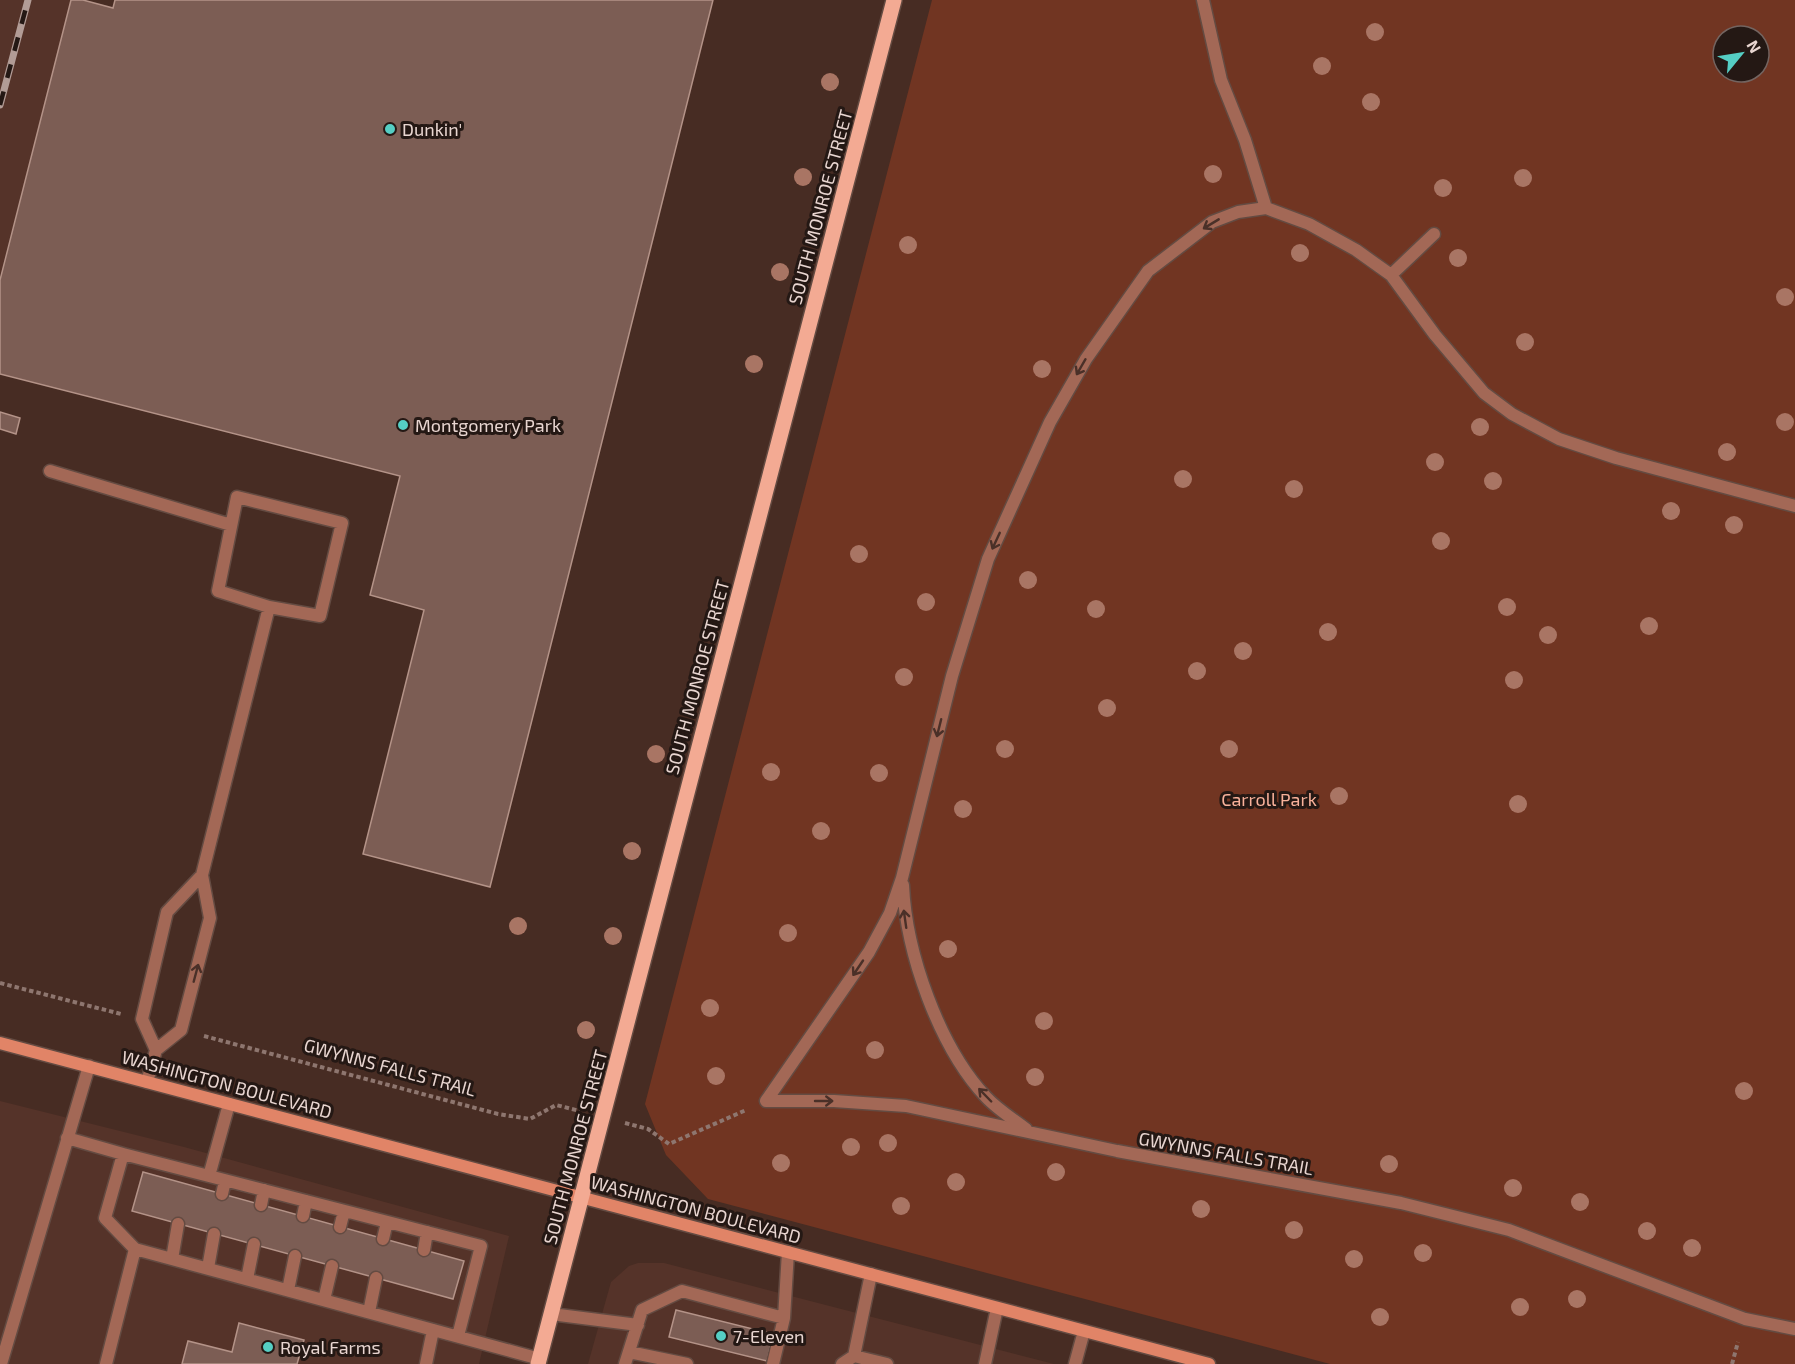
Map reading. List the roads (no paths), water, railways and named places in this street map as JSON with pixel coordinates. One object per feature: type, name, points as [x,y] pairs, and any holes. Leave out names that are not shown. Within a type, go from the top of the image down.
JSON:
[{"type":"main road","name":"SOUTH MONROE STREET","points":[[539,1361],[894,0]]},
{"type":"main road","name":"WASHINGTON BOULEVARD","points":[[0,1043],[1209,1364]]},
{"type":"lane","points":[[1203,0],[1221,80],[1245,140],[1266,208]]},
{"type":"lane","points":[[1030,1132],[988,1099],[976,1086],[962,1066],[942,1028],[919,972],[907,929],[902,878],[952,676],[988,559],[1050,422],[1086,359],[1116,313],[1148,271],[1212,222],[1238,212],[1266,208],[1309,224],[1356,250],[1391,275],[1456,363],[1484,393],[1512,414],[1559,439],[1616,458],[1795,506]]},
{"type":"lane","points":[[1391,275],[1434,234]]},
{"type":"lane","points":[[50,471],[231,525]]},
{"type":"lane","points":[[237,497],[342,523],[320,616],[269,607],[218,591],[237,497]]},
{"type":"lane","points":[[147,1082],[156,1050],[181,1030],[210,918],[202,875],[269,607]]},
{"type":"lane","points":[[156,1050],[142,1019],[167,912],[202,875]]},
{"type":"lane","name":"GWYNNS FALLS TRAIL","points":[[902,878],[890,913],[869,952],[766,1101],[834,1101],[906,1106],[1117,1151],[1401,1203],[1509,1230],[1745,1319],[1795,1329]]},
{"type":"lane","points":[[2,1364],[89,1066]]},
{"type":"lane","points":[[208,1176],[229,1104]]},
{"type":"lane","points":[[67,1138],[481,1246],[458,1336]]},
{"type":"lane","points":[[123,1154],[105,1218],[135,1248],[458,1336],[539,1361]]},
{"type":"lane","points":[[187,1185],[190,1171]]},
{"type":"lane","points":[[222,1194],[225,1181]]},
{"type":"lane","points":[[261,1205],[264,1190]]},
{"type":"lane","points":[[303,1216],[306,1201]]},
{"type":"lane","points":[[340,1227],[344,1211]]},
{"type":"lane","points":[[383,1239],[387,1222]]},
{"type":"lane","points":[[172,1258],[178,1224]]},
{"type":"lane","points":[[424,1250],[427,1232]]},
{"type":"lane","points":[[208,1268],[214,1234]]},
{"type":"lane","points":[[247,1279],[254,1244]]},
{"type":"lane","points":[[106,1364],[135,1248]]},
{"type":"lane","points":[[772,1364],[784,1318],[788,1252]]},
{"type":"lane","points":[[288,1290],[295,1256]]},
{"type":"lane","points":[[324,1300],[332,1266]]},
{"type":"lane","points":[[842,1364],[854,1356],[871,1274]]},
{"type":"lane","points":[[369,1312],[376,1278]]},
{"type":"lane","points":[[625,1364],[642,1310],[682,1291],[784,1318]]},
{"type":"lane","points":[[985,1364],[997,1308]]},
{"type":"lane","points":[[551,1314],[638,1324]]},
{"type":"lane","points":[[426,1364],[433,1330]]},
{"type":"lane","points":[[1075,1364],[1084,1331]]},
{"type":"lane","points":[[629,1352],[687,1364]]},
{"type":"lane","points":[[854,1356],[888,1364]]},
{"type":"railway","points":[[0,105],[28,0]]},
{"type":"place","name":"Dunkin'","points":[[390,129]]},
{"type":"place","name":"Montgomery Park","points":[[403,425]]},
{"type":"place","name":"7-Eleven","points":[[721,1336]]},
{"type":"place","name":"Royal Farms","points":[[268,1347]]},
{"type":"park label","name":"Carroll Park","points":[[1269,799]]}]
